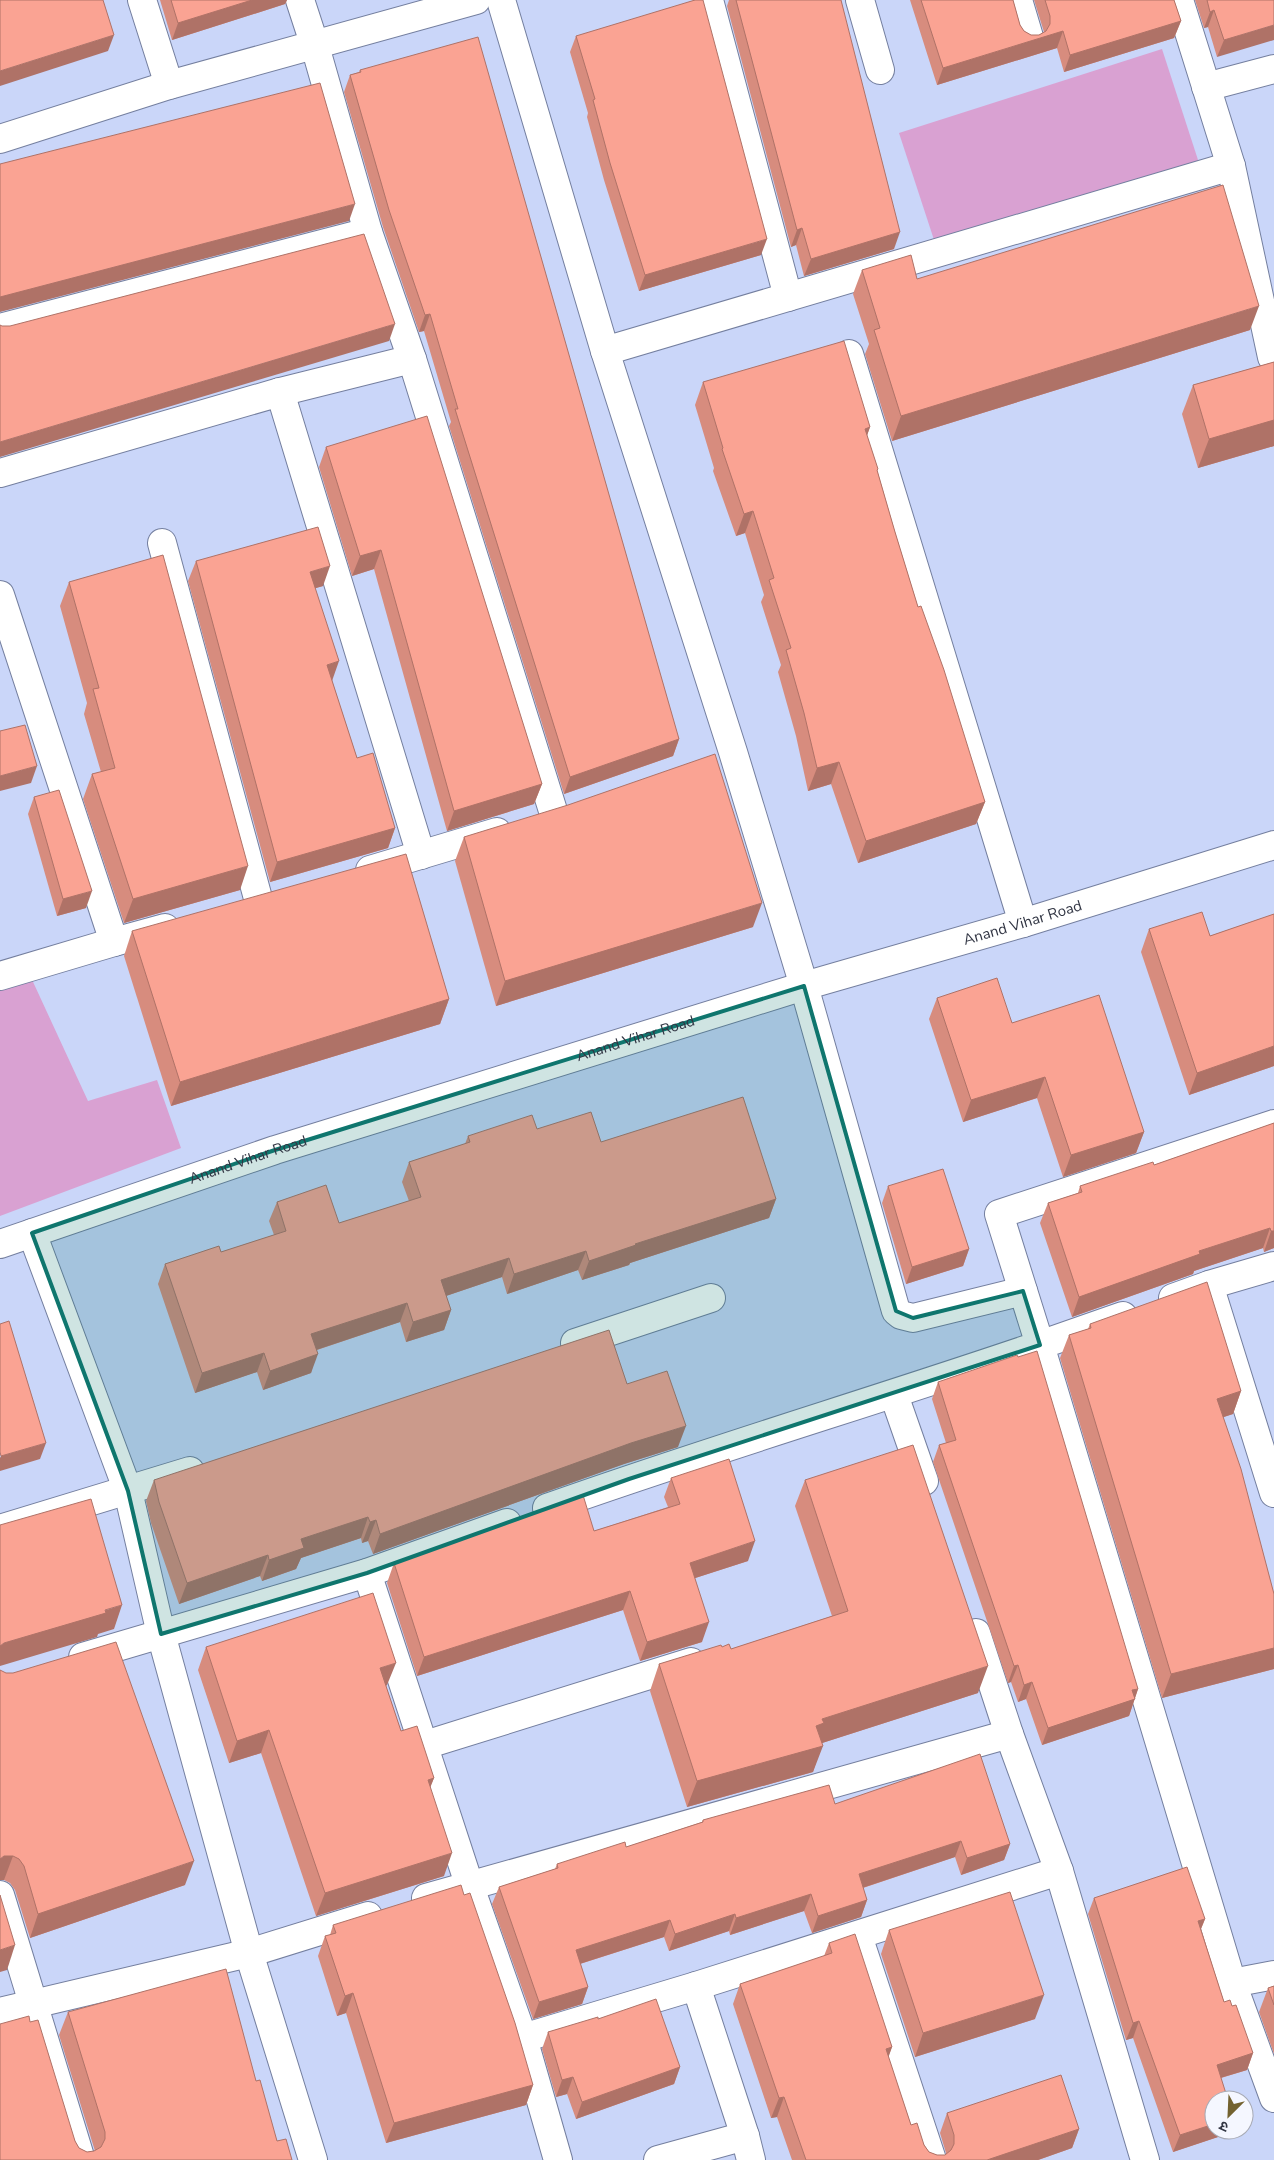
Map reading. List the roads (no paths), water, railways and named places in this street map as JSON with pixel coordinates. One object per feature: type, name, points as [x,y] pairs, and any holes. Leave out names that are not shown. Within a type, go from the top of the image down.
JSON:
[{"type":"street","points":[[142,0],[168,85]]},
{"type":"street","points":[[300,0],[368,232],[564,811],[345,877]]},
{"type":"street","points":[[0,139],[168,85],[315,46],[476,0]]},
{"type":"street","points":[[501,0],[723,756],[804,986],[896,1311],[901,1315],[913,1318],[1023,1291]]},
{"type":"street","points":[[709,0],[788,298]]},
{"type":"street","points":[[860,0],[880,70]]},
{"type":"street","points":[[1018,0],[1029,37]]},
{"type":"street","points":[[1179,0],[1231,166],[1272,357]]},
{"type":"street","points":[[1206,87],[1274,69]]},
{"type":"street","points":[[605,351],[1231,166]]},
{"type":"street","points":[[0,328],[368,232]]},
{"type":"street","points":[[849,354],[1023,923]]},
{"type":"street","points":[[0,473],[280,392],[412,359]]},
{"type":"street","points":[[280,392],[421,855]]},
{"type":"street","points":[[162,543],[269,899],[232,910]]},
{"type":"street","points":[[0,595],[114,942]]},
{"type":"street","name":"Anand Vihar Road","points":[[0,1244],[276,1150],[804,986],[1023,923],[1274,844]]},
{"type":"street","points":[[0,976],[186,922]]},
{"type":"street","points":[[1274,1124],[999,1214],[1232,1983],[1274,2098]]},
{"type":"street","points":[[32,1233],[128,1491],[161,1634],[249,1953],[314,2160]]},
{"type":"street","points":[[57,1665],[367,1572],[629,1479],[894,1395],[1209,1285],[1274,1266]]},
{"type":"street","points":[[1209,1285],[1274,1494]]},
{"type":"street","points":[[551,1351],[711,1298]]},
{"type":"street","points":[[894,1395],[933,1508]]},
{"type":"street","points":[[0,1529],[128,1491],[212,1463]]},
{"type":"street","points":[[367,1572],[469,1884],[523,2038],[558,2160]]},
{"type":"street","points":[[968,1612],[1009,1734],[1059,1871],[1145,2160]]},
{"type":"street","points":[[425,1745],[712,1655]]},
{"type":"street","points":[[0,2012],[249,1953],[469,1884],[1009,1734]]},
{"type":"street","points":[[523,2038],[858,1936],[1059,1871]]},
{"type":"street","points":[[0,1895],[81,2160]]},
{"type":"street","points":[[858,1936],[932,2160]]},
{"type":"street","points":[[1232,1983],[1274,1975]]},
{"type":"street","points":[[658,2160],[748,2148],[696,1986]]}]
